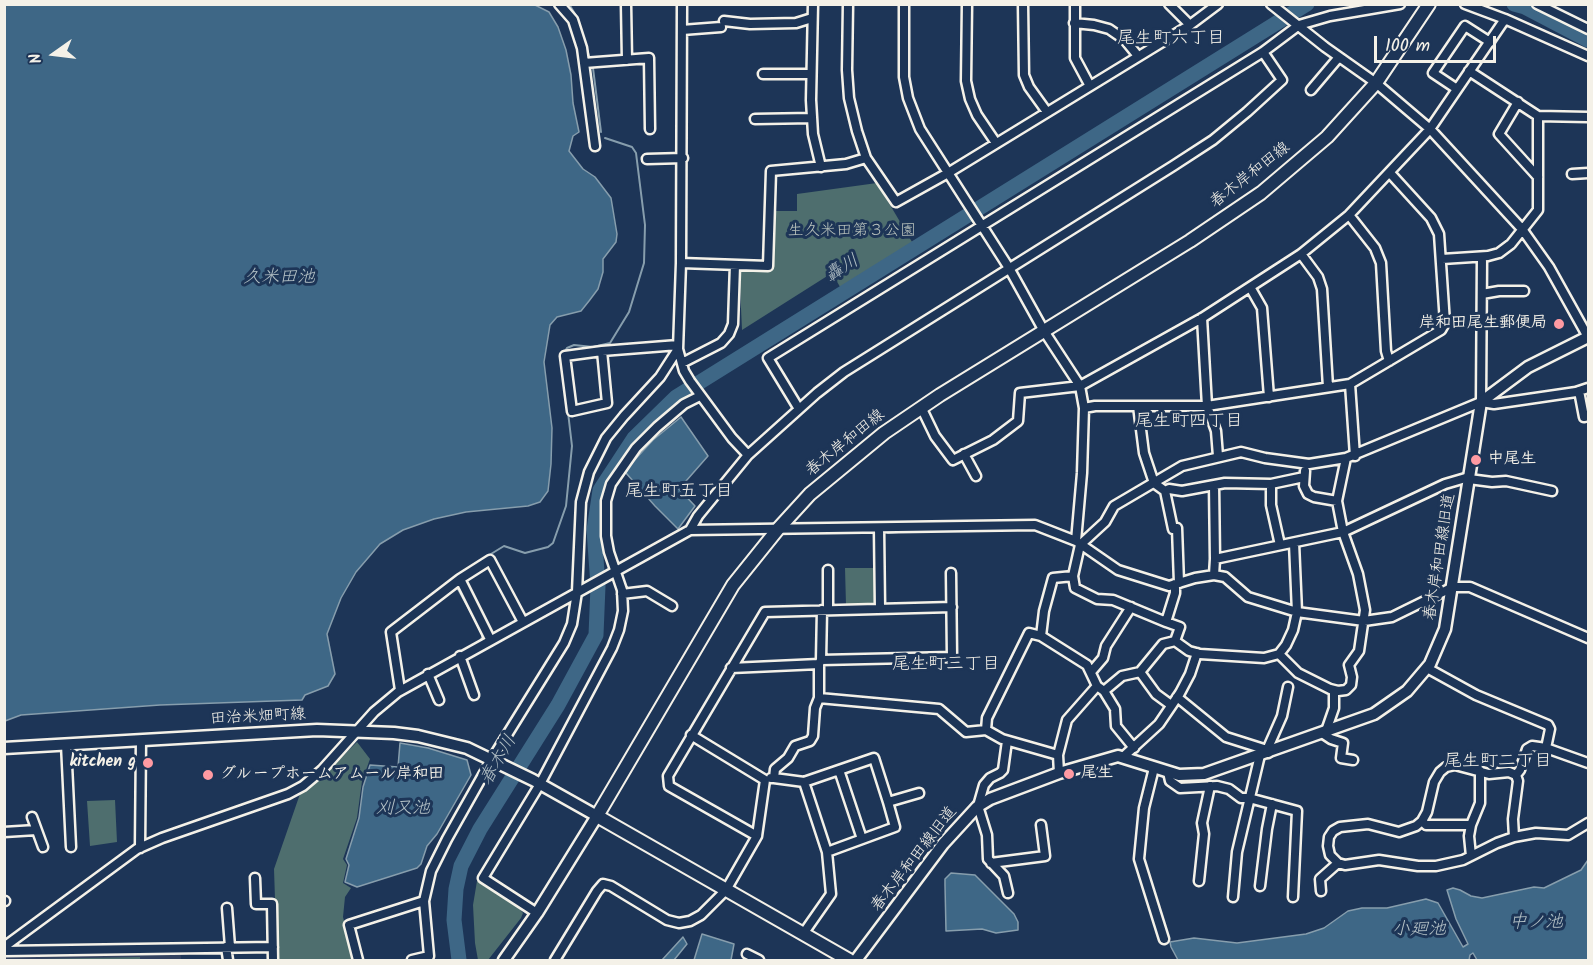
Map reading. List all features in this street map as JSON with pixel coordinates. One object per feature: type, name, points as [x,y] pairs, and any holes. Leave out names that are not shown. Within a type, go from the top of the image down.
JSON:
[{"type":"main road","name":"春木岸和田線","points":[[597,816],[733,585],[778,529],[810,494],[846,462],[921,407],[1190,241],[1261,193],[1327,137],[1376,83],[1426,9]]},
{"type":"main road","points":[[597,816],[849,960]]},
{"type":"street","points":[[626,4],[627,60]]},
{"type":"street","points":[[682,4],[681,263],[678,347],[690,381],[732,438],[748,455]]},
{"type":"street","points":[[813,4],[812,118],[813,134],[821,167]]},
{"type":"street","points":[[848,4],[849,98],[866,158],[896,202],[948,173],[1138,57],[1190,25],[1218,4]]},
{"type":"street","points":[[904,4],[904,77],[908,98],[920,129],[1009,268],[1044,331],[1080,386],[1084,408],[1078,543],[1073,576],[1075,588],[1097,599],[1113,600],[1180,627],[1176,641]]},
{"type":"street","points":[[967,4],[966,81],[977,115],[996,143]]},
{"type":"street","points":[[1023,4],[1024,75],[1029,87],[1047,112]]},
{"type":"street","points":[[1075,4],[1075,58],[1090,86]]},
{"type":"street","points":[[1169,4],[1190,25]]},
{"type":"street","points":[[1078,543],[1105,522],[1114,506],[1182,466],[1241,452],[1307,464],[1355,456],[1481,402],[1528,367],[1588,337],[1549,267],[1521,230],[1430,129],[1376,83],[1272,4]]},
{"type":"street","points":[[799,409],[768,358],[980,224],[1263,52],[1298,24],[1400,4]]},
{"type":"street","points":[[1465,4],[1588,56]]},
{"type":"street","points":[[1538,4],[1588,29]]},
{"type":"street","points":[[561,5],[573,20],[584,63],[595,146]]},
{"type":"street","points":[[682,30],[723,24],[795,23],[812,18]]},
{"type":"street","points":[[921,407],[935,436],[953,460],[993,440],[1018,421],[1020,393],[1080,386],[1202,318],[1301,254],[1349,215],[1430,129],[1505,19]]},
{"type":"street","points":[[1074,23],[1109,29],[1125,40],[1138,57]]},
{"type":"street","points":[[1457,89],[1433,73],[1465,26],[1490,42]]},
{"type":"street","points":[[690,530],[698,516],[748,455],[799,409],[853,366],[1213,140],[1247,112],[1282,80],[1263,52]]},
{"type":"street","points":[[1311,90],[1340,57]]},
{"type":"street","points":[[584,63],[649,58],[650,129]]},
{"type":"street","points":[[1469,71],[1538,116],[1588,117]]},
{"type":"street","points":[[763,75],[811,74]]},
{"type":"street","points":[[1518,102],[1499,134],[1538,177]]},
{"type":"street","points":[[1442,259],[1482,257],[1500,253],[1511,244],[1538,210],[1538,116]]},
{"type":"street","points":[[755,118],[812,118]]},
{"type":"street","points":[[647,159],[682,158]]},
{"type":"street","points":[[681,263],[768,266],[771,171],[846,164],[866,158]]},
{"type":"street","points":[[1084,408],[1095,406],[1207,406],[1350,384],[1441,330],[1445,322],[1439,234],[1431,218],[1390,173]]},
{"type":"street","points":[[1572,174],[1588,173]]},
{"type":"street","points":[[1349,215],[1375,248],[1380,264],[1386,351],[1389,361]]},
{"type":"street","points":[[1301,254],[1318,277],[1322,289],[1328,387]]},
{"type":"street","points":[[1481,402],[1482,257]]},
{"type":"street","points":[[682,363],[721,343],[729,334],[733,324],[735,265]]},
{"type":"street","points":[[1250,287],[1262,308],[1269,397]]},
{"type":"street","points":[[1482,294],[1524,291]]},
{"type":"street","points":[[1202,318],[1207,406],[1216,431],[1218,456]]},
{"type":"street","points":[[602,351],[606,403],[572,411],[565,356],[602,351],[678,347]]},
{"type":"street","points":[[412,960],[429,956],[424,901],[431,871],[492,759],[564,643],[572,624],[577,592],[580,502],[589,471],[606,438],[660,377],[678,347]]},
{"type":"street","points":[[1350,384],[1355,456]]},
{"type":"street","points":[[1481,402],[1494,404],[1588,388]]},
{"type":"street","points":[[1579,391],[1584,417],[1588,416]]},
{"type":"street","points":[[537,913],[483,878],[540,784],[620,630],[623,610],[622,594],[606,536],[606,501],[611,484],[636,448],[657,427],[684,404],[700,396]]},
{"type":"street","name":"春木岸和田線旧道","points":[[856,960],[934,855],[978,806],[1059,773],[1118,756],[1179,775],[1204,774],[1383,710],[1407,691],[1427,668],[1445,629],[1481,402]]},
{"type":"street","points":[[1138,406],[1144,453],[1154,483],[1165,491],[1173,529],[1177,528],[1177,583],[1166,622]]},
{"type":"street","points":[[964,454],[976,476]]},
{"type":"street","points":[[1279,654],[1298,673],[1334,690],[1346,690],[1351,685],[1352,676],[1349,665],[1359,651],[1365,610],[1358,574],[1343,532],[1336,501],[1346,458]]},
{"type":"street","points":[[1307,464],[1304,486],[1308,494],[1336,501]]},
{"type":"street","points":[[1165,491],[1169,489],[1182,491],[1225,483],[1271,484],[1304,477]]},
{"type":"street","points":[[1215,559],[1343,532],[1445,484],[1469,478],[1492,482],[1506,481],[1552,491]]},
{"type":"street","points":[[1271,484],[1271,505],[1280,545]]},
{"type":"street","points":[[1214,485],[1214,575]]},
{"type":"street","points":[[4,949],[140,848],[162,838],[288,794],[303,786],[322,770],[374,712],[400,690],[690,530],[1035,525],[1078,543],[1118,570],[1169,586],[1214,575],[1225,577],[1248,597],[1297,612],[1365,621],[1392,616],[1453,586],[1470,587],[1588,638]]},
{"type":"street","points":[[879,528],[880,608]]},
{"type":"street","points":[[1059,773],[1059,755],[1067,720],[1100,689],[1122,676],[1140,672],[1163,644],[1176,641],[1197,653],[1249,658],[1264,658],[1279,654],[1293,630],[1297,612],[1294,543]]},
{"type":"street","points":[[400,690],[391,632],[460,579],[490,560],[523,622]]},
{"type":"street","points":[[555,960],[603,884],[611,886],[666,920],[679,922],[690,921],[701,915],[726,890],[756,836],[769,779],[775,769],[788,758],[795,746],[810,741],[813,736],[815,708],[819,698],[828,570]]},
{"type":"street","points":[[731,668],[952,657],[951,573]]},
{"type":"street","points":[[1041,636],[1044,610],[1053,578],[1073,576]]},
{"type":"street","points":[[460,579],[490,639]]},
{"type":"street","points":[[622,594],[647,591],[672,606]]},
{"type":"street","points":[[756,836],[669,786],[668,776],[765,612],[952,607]]},
{"type":"street","points":[[1091,672],[1103,658],[1106,646],[1131,607]]},
{"type":"street","points":[[986,730],[987,718],[1029,633],[1041,636],[1087,665],[1114,709],[1116,726],[1134,748]]},
{"type":"street","points":[[1124,757],[1159,724],[1190,674],[1197,653]]},
{"type":"street","points":[[460,656],[474,695]]},
{"type":"street","points":[[1427,668],[1468,691],[1548,725],[1550,729],[1546,748]]},
{"type":"street","points":[[1140,672],[1156,694],[1171,705]]},
{"type":"street","points":[[428,674],[439,700]]},
{"type":"street","points":[[1233,897],[1237,852],[1249,798],[1265,753],[1282,716],[1288,687]]},
{"type":"street","points":[[1334,690],[1334,708],[1324,732],[1331,739],[1343,743],[1341,758],[1353,760]]},
{"type":"street","points":[[1177,697],[1226,737],[1265,753]]},
{"type":"street","points":[[819,698],[939,709],[966,732],[986,730],[1007,741],[1059,755]]},
{"type":"street","name":"田治米畑町線","points":[[4,748],[317,730],[357,731],[418,736],[466,748],[508,766],[540,784]]},
{"type":"street","points":[[691,735],[769,779],[804,782],[874,758],[895,827],[827,852]]},
{"type":"street","points":[[140,848],[141,740]]},
{"type":"street","points":[[1007,741],[1003,770],[984,785],[978,806],[987,836],[988,859],[1004,876],[1008,893]]},
{"type":"street","points":[[66,744],[71,847]]},
{"type":"street","points":[[1516,775],[1520,770],[1527,748],[1532,746],[1546,748],[1588,763]]},
{"type":"street","points":[[1514,837],[1513,819],[1518,781],[1516,775],[1509,772],[1489,774],[1455,765],[1446,767],[1434,782],[1427,812],[1422,821],[1406,831],[1399,832],[1368,824],[1340,827],[1329,837],[1328,846],[1330,855],[1346,866],[1379,860],[1418,866],[1436,866],[1451,864],[1514,837],[1536,833],[1568,835],[1588,823]]},
{"type":"street","points":[[1154,768],[1144,808],[1139,846],[1140,859],[1164,939]]},
{"type":"street","points":[[839,770],[862,839]]},
{"type":"street","points":[[1471,856],[1468,846],[1471,825],[1480,803],[1480,771]]},
{"type":"street","points":[[1168,772],[1170,782],[1180,788],[1210,786],[1229,789],[1241,798],[1249,798],[1297,811],[1293,897]]},
{"type":"street","points":[[803,934],[831,894],[827,852],[804,782]]},
{"type":"street","points":[[504,960],[537,913],[597,816],[540,784]]},
{"type":"street","points":[[1199,881],[1204,834],[1202,823],[1210,786]]},
{"type":"street","points":[[888,802],[919,793]]},
{"type":"street","points":[[1260,886],[1272,804]]},
{"type":"street","points":[[32,817],[43,847]]},
{"type":"street","points":[[1422,821],[1426,825],[1471,825]]},
{"type":"street","points":[[991,863],[1045,856],[1041,825]]},
{"type":"street","points":[[4,831],[36,830]]},
{"type":"street","points":[[1321,891],[1320,879],[1338,862]]},
{"type":"street","points":[[255,878],[256,904],[272,904],[273,960]]},
{"type":"street","points":[[358,960],[349,925],[424,901]]},
{"type":"street","points":[[227,908],[228,960]]},
{"type":"street","points":[[4,949],[273,947]]},
{"type":"street","points":[[747,954],[759,960]]},
{"type":"shaded area","points":[[180,949],[181,960],[5,960],[4,953]]},
{"type":"green space","name":"生久米田第３公園","points":[[877,183],[915,247],[843,292],[832,273],[742,330],[739,265],[771,269],[770,211],[797,211],[797,194]]},
{"type":"green space","points":[[845,568],[875,568],[876,600],[872,605],[846,605]]},
{"type":"green space","points":[[357,742],[370,759],[362,781],[357,818],[343,859],[347,865],[343,883],[351,888],[345,897],[343,917],[354,960],[277,960],[274,869],[301,791],[319,779]]},
{"type":"green space","points":[[115,800],[117,842],[90,846],[87,801]]},
{"type":"green space","points":[[477,881],[519,908],[523,913],[488,960],[478,960],[475,943],[473,905]]},
{"type":"green space","points":[[140,957],[140,960],[39,959]]},
{"type":"water","name":"久米田池","points":[[533,4],[549,12],[558,27],[566,50],[579,132],[573,136],[569,151],[583,169],[595,177],[611,198],[617,234],[616,242],[603,259],[603,272],[598,289],[581,311],[557,317],[550,325],[544,362],[552,428],[551,464],[548,491],[540,502],[528,506],[466,512],[434,519],[403,530],[380,544],[356,572],[341,598],[327,634],[335,674],[328,686],[305,695],[302,700],[160,705],[21,715],[5,721],[5,5]]},
{"type":"water","points":[[681,417],[708,456],[679,489],[695,506],[678,529],[626,473],[630,465],[653,440]]},
{"type":"water","name":"刈又池","points":[[400,743],[428,748],[467,760],[471,775],[437,834],[427,846],[421,864],[417,868],[357,887],[345,882],[349,865],[346,859],[359,818],[363,787],[370,765],[398,767]]},
{"type":"water","points":[[1588,860],[1588,960],[1477,960],[1473,953],[1469,960],[1178,960],[1171,947],[1170,942],[1194,938],[1237,943],[1306,934],[1324,928],[1348,911],[1362,908],[1387,908],[1426,899],[1438,903],[1463,947],[1468,944],[1456,919],[1447,890],[1453,888],[1482,898],[1534,887],[1544,888],[1581,870]]},
{"type":"water","points":[[951,873],[975,875],[1014,914],[1018,922],[1018,930],[996,933],[982,929],[946,931],[945,879]]},
{"type":"water","points":[[702,934],[734,944],[731,960],[694,960]]},
{"type":"water","points":[[683,937],[687,944],[674,960],[662,960]]},
{"type":"waterway","points":[[569,4],[578,19],[589,56]]},
{"type":"waterway","name":"轟川","points":[[459,960],[454,920],[456,889],[461,866],[480,829],[558,705],[596,635],[598,586],[594,530],[600,490],[634,438],[676,397],[1307,4]]},
{"type":"waterway","name":"轟川","points":[[1514,4],[1525,7],[1588,40]]},
{"type":"waterway","points":[[593,68],[601,132]]},
{"type":"waterway","points":[[564,353],[567,348],[574,345],[593,347],[610,343],[629,312],[644,263],[645,225],[636,153],[632,147],[605,138]]},
{"type":"waterway","points":[[460,573],[504,546],[525,553],[548,547],[553,543],[566,506],[572,446],[562,362]]},
{"type":"waterway","points":[[888,533],[909,531]]},
{"type":"waterway","points":[[915,531],[951,531]]},
{"type":"waterway","points":[[802,533],[864,533]]},
{"type":"waterway","points":[[622,573],[689,535],[744,534]]},
{"type":"waterway","points":[[458,589],[483,634],[481,640]]},
{"type":"place","name":"岸和田尾生郵便局","points":[[1559,324]]},
{"type":"place","name":"中尾生","points":[[1476,460]]},
{"type":"place","name":"kitchen g","points":[[148,763]]},
{"type":"place","name":"尾生","points":[[1069,774]]},
{"type":"place","name":"グループホームアムール岸和田","points":[[208,775]]},
{"type":"district","name":"尾生町六丁目","points":[[1171,40]]},
{"type":"district","name":"尾生町四丁目","points":[[1189,423]]},
{"type":"district","name":"尾生町五丁目","points":[[679,493]]},
{"type":"district","name":"尾生町三丁目","points":[[946,666]]},
{"type":"district","name":"尾生町二丁目","points":[[1498,763]]},
{"type":"water label","name":"春木川","points":[[500,761]]},
{"type":"water label","name":"中ノ池","points":[[1536,924]]},
{"type":"water label","name":"小廻池","points":[[1419,931]]}]
